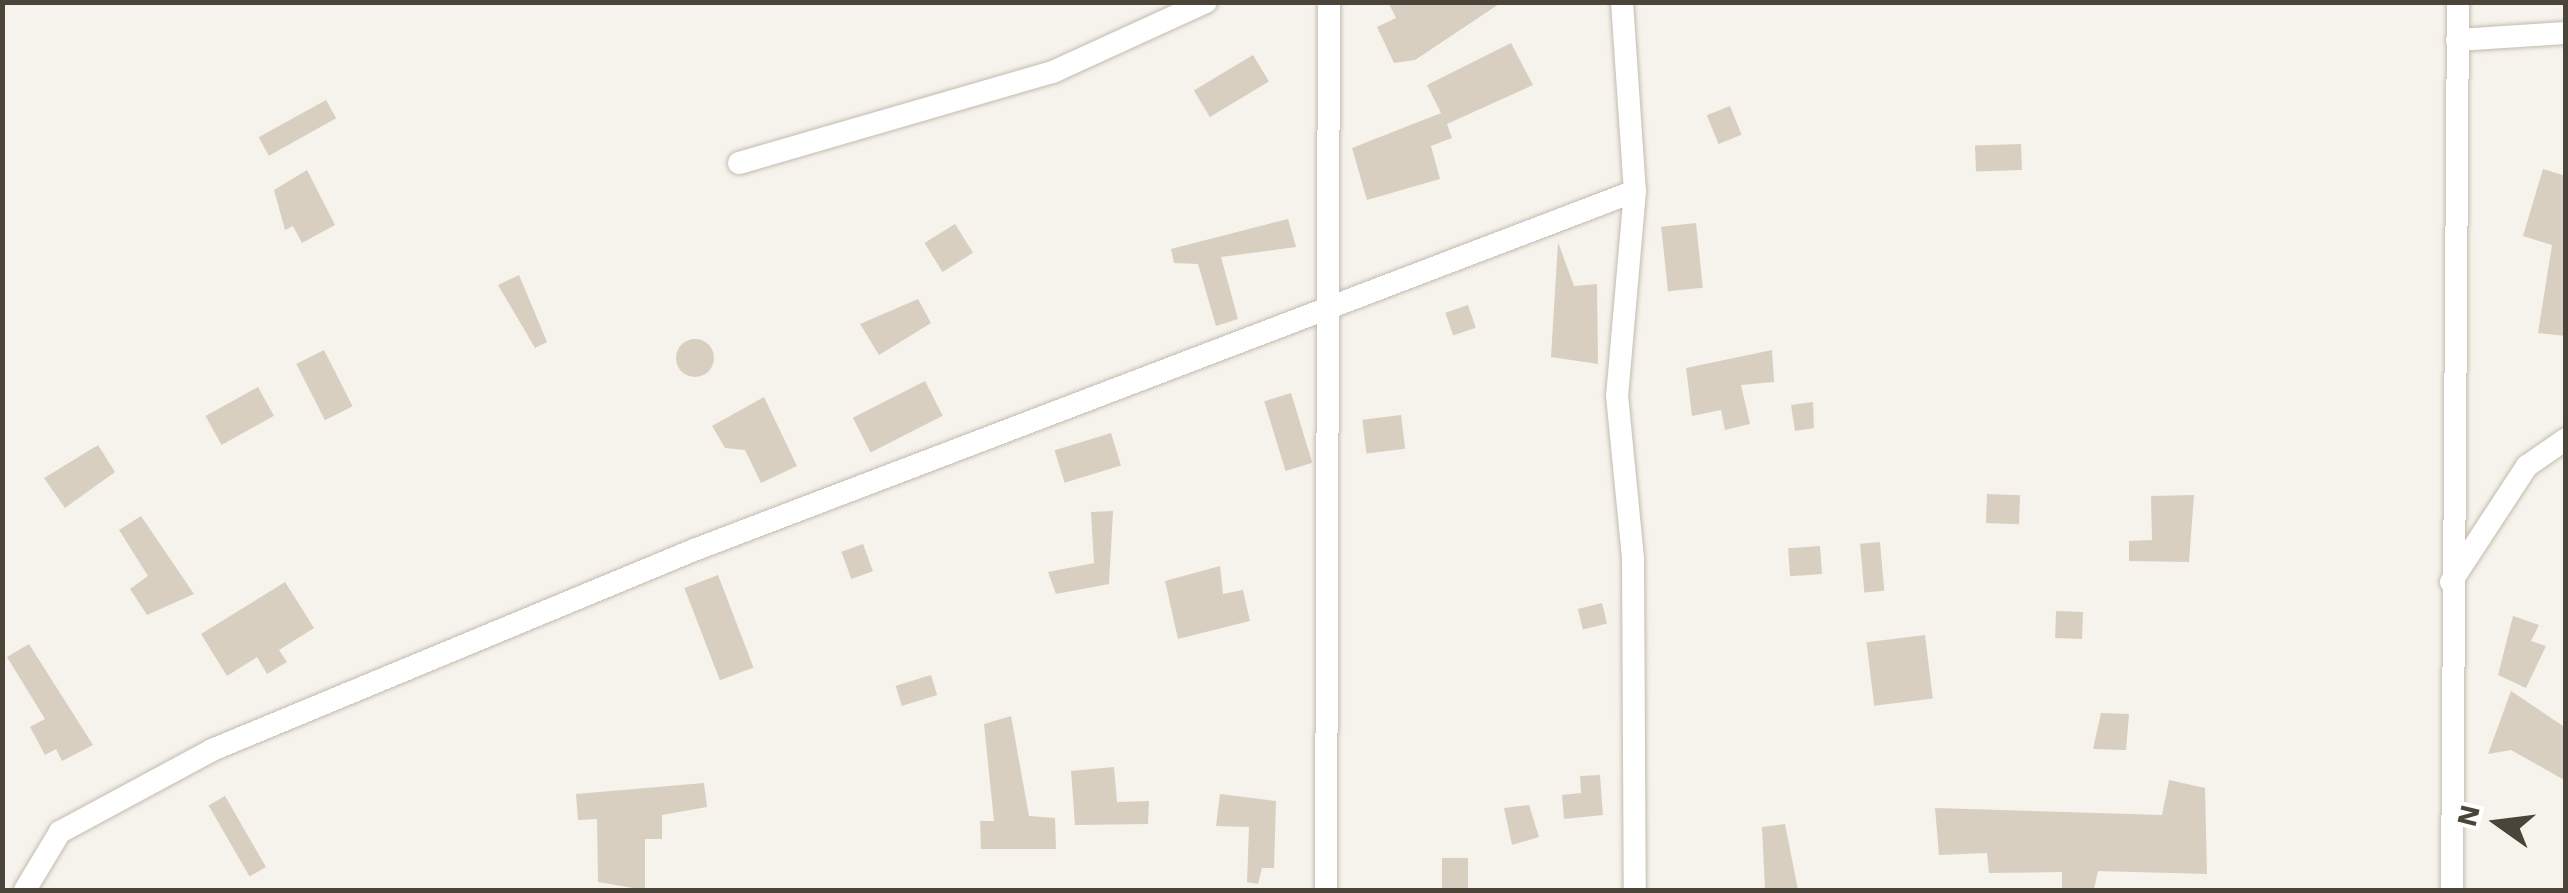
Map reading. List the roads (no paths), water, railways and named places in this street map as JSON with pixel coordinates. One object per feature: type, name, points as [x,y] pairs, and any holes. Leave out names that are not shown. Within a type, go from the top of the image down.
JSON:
[{"type":"street","points":[[739,163],[1053,72],[1206,2]]},
{"type":"street","points":[[1326,890],[1329,2]]},
{"type":"street","points":[[1622,2],[1635,191],[1617,394],[1633,558],[1634,890]]},
{"type":"street","points":[[2452,890],[2458,2]]},
{"type":"street","points":[[2457,40],[2566,33]]},
{"type":"street","points":[[24,890],[60,832],[212,750],[1327,304],[1635,191]]},
{"type":"street","points":[[2452,582],[2527,466],[2566,439]]}]
